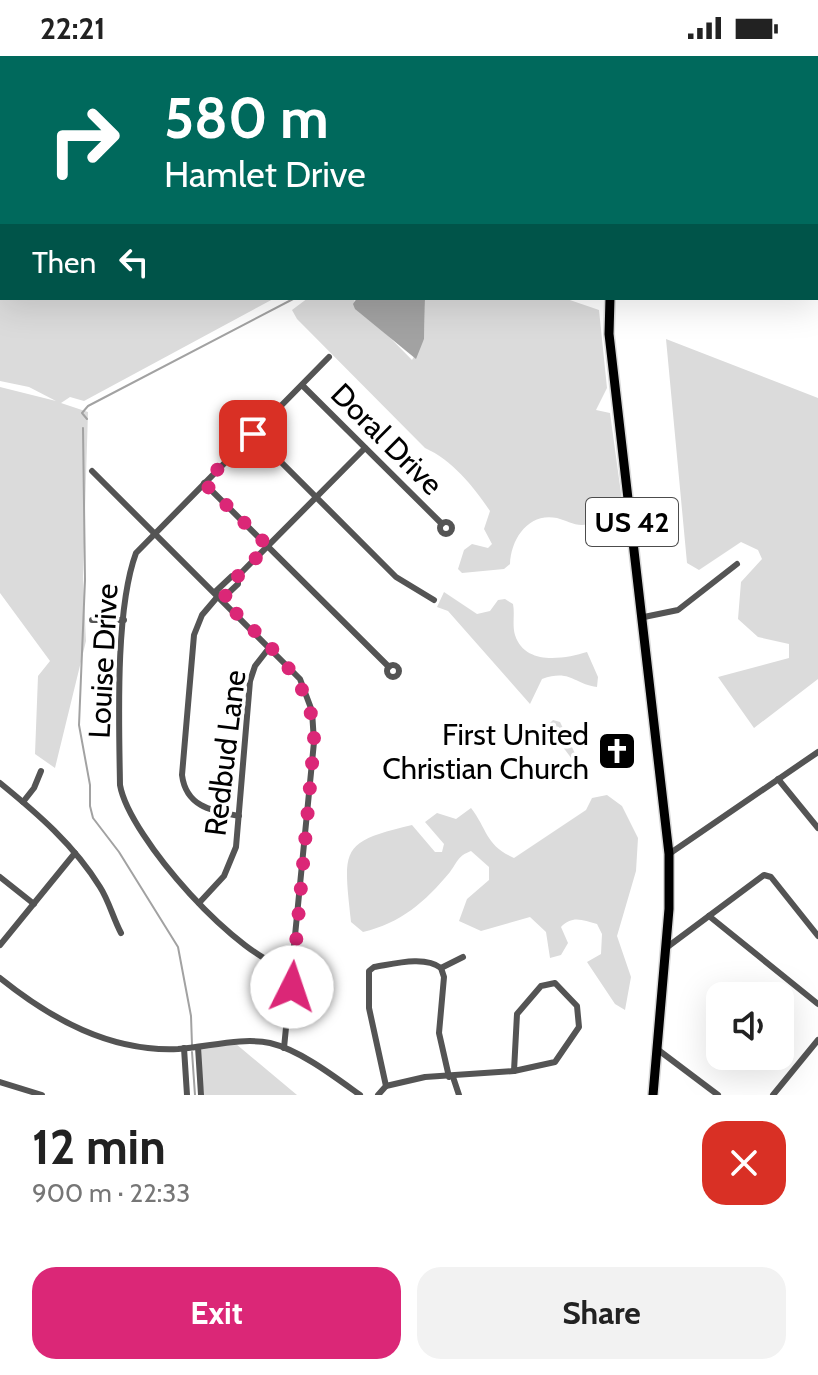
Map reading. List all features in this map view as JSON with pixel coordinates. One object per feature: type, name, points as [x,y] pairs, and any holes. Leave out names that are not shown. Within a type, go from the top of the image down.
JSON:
[{"type":"main road","name":"US 42","points":[[609,308],[669,854],[666,948],[653,1095]]},
{"type":"street","name":"Louise Drive","points":[[293,970],[268,962],[244,947],[199,903],[131,818],[121,794],[124,620],[127,575],[136,553],[329,357]]},
{"type":"street","name":"Doral Drive","points":[[302,385],[442,524]]},
{"type":"street","points":[[253,434],[404,583],[434,600]]},
{"type":"street","points":[[239,816],[198,805],[187,793],[182,775],[194,635],[202,615],[219,595],[238,584],[238,576],[365,448]]},
{"type":"street","points":[[92,471],[300,679],[310,704],[314,730],[284,1048]]},
{"type":"street","points":[[204,483],[389,667]]},
{"type":"street","points":[[644,617],[678,610],[737,564]]},
{"type":"street","points":[[92,620],[124,620]]},
{"type":"street","name":"Redbud Lane","points":[[199,903],[218,885],[230,866],[239,816],[251,674],[269,648]]},
{"type":"street","points":[[669,854],[818,752]]},
{"type":"street","points":[[23,802],[34,788],[41,771]]},
{"type":"street","points":[[778,779],[818,828]]},
{"type":"street","points":[[0,783],[75,853],[102,889],[121,933]]},
{"type":"street","points":[[0,945],[75,853]]},
{"type":"street","points":[[666,948],[762,876],[771,877],[818,936]]},
{"type":"street","points":[[0,877],[34,904]]},
{"type":"street","points":[[709,916],[818,1004]]},
{"type":"street","points":[[441,968],[463,957]]},
{"type":"street","points":[[386,1086],[369,1008],[369,971],[374,967],[410,962],[436,964],[444,977],[439,1033],[459,1095]]},
{"type":"street","points":[[0,978],[41,1009],[78,1028],[131,1044],[185,1048],[259,1041],[284,1048],[360,1095]]},
{"type":"street","points":[[378,1095],[386,1086],[416,1078],[514,1071],[555,1062],[579,1027],[577,1006],[560,985],[541,986],[517,1014],[514,1071]]},
{"type":"street","points":[[773,1095],[818,1040]]},
{"type":"street","points":[[197,1047],[201,1095]]},
{"type":"street","points":[[185,1048],[187,1095]]},
{"type":"street","points":[[657,1049],[718,1095]]},
{"type":"street","points":[[809,1050],[818,1058]]},
{"type":"street","points":[[0,1082],[42,1095]]},
{"type":"shaded area","points":[[0,300],[271,300],[84,401],[70,397],[61,403],[88,412],[83,576],[86,641],[55,768],[35,754],[38,676],[50,661],[0,593],[0,387],[56,401],[29,387],[0,381]]},
{"type":"shaded area","points":[[305,300],[355,300],[412,360],[424,339],[425,300],[570,300],[599,310],[607,388],[596,410],[610,413],[624,515],[582,525],[557,518],[538,519],[518,536],[510,564],[504,569],[462,573],[458,569],[464,550],[472,544],[488,548],[492,544],[484,529],[490,511],[462,475],[425,448],[297,319],[292,310]]},
{"type":"shaded area","points":[[356,300],[425,300],[424,339],[416,359],[355,309]]},
{"type":"shaded area","points":[[666,339],[818,398],[818,679],[754,728],[718,677],[789,658],[789,644],[758,637],[738,619],[741,582],[762,559],[758,550],[741,542],[699,570],[687,563]]},
{"type":"shaded area","points":[[444,592],[477,614],[490,611],[498,600],[505,599],[513,604],[515,635],[527,652],[557,658],[587,652],[598,677],[597,687],[566,676],[552,676],[542,679],[530,704],[448,611],[437,607]]},
{"type":"shaded area","points":[[553,720],[560,722],[579,762],[575,763],[547,726]]},
{"type":"shaded area","points":[[607,795],[622,806],[638,838],[636,871],[617,936],[631,977],[625,1010],[615,1004],[587,962],[601,954],[602,934],[597,924],[578,920],[565,923],[561,927],[568,943],[561,955],[550,958],[546,932],[530,917],[481,931],[459,921],[467,899],[489,880],[489,867],[471,851],[461,857],[431,893],[401,917],[363,932],[351,922],[348,863],[359,844],[371,837],[412,825],[435,852],[442,852],[444,844],[425,822],[437,813],[456,819],[471,808],[497,848],[514,858],[586,810],[592,798]]},
{"type":"shaded area","points":[[236,1044],[297,1095],[204,1095],[198,1047]]},
{"type":"waterway","points":[[87,419],[82,413],[88,406],[291,300]]},
{"type":"waterway","points":[[83,428],[85,580],[79,725],[90,785],[90,806],[93,818],[119,852],[178,947],[191,1016],[192,1045]]},
{"type":"waterway","points":[[192,1052],[195,1095]]},
{"type":"place","name":"First United Christian Church","points":[[617,751]]},
{"type":"route","points":[[253,434],[204,483],[268,546],[238,576],[238,584],[222,599],[300,679],[312,711],[314,742],[292,987]]}]
